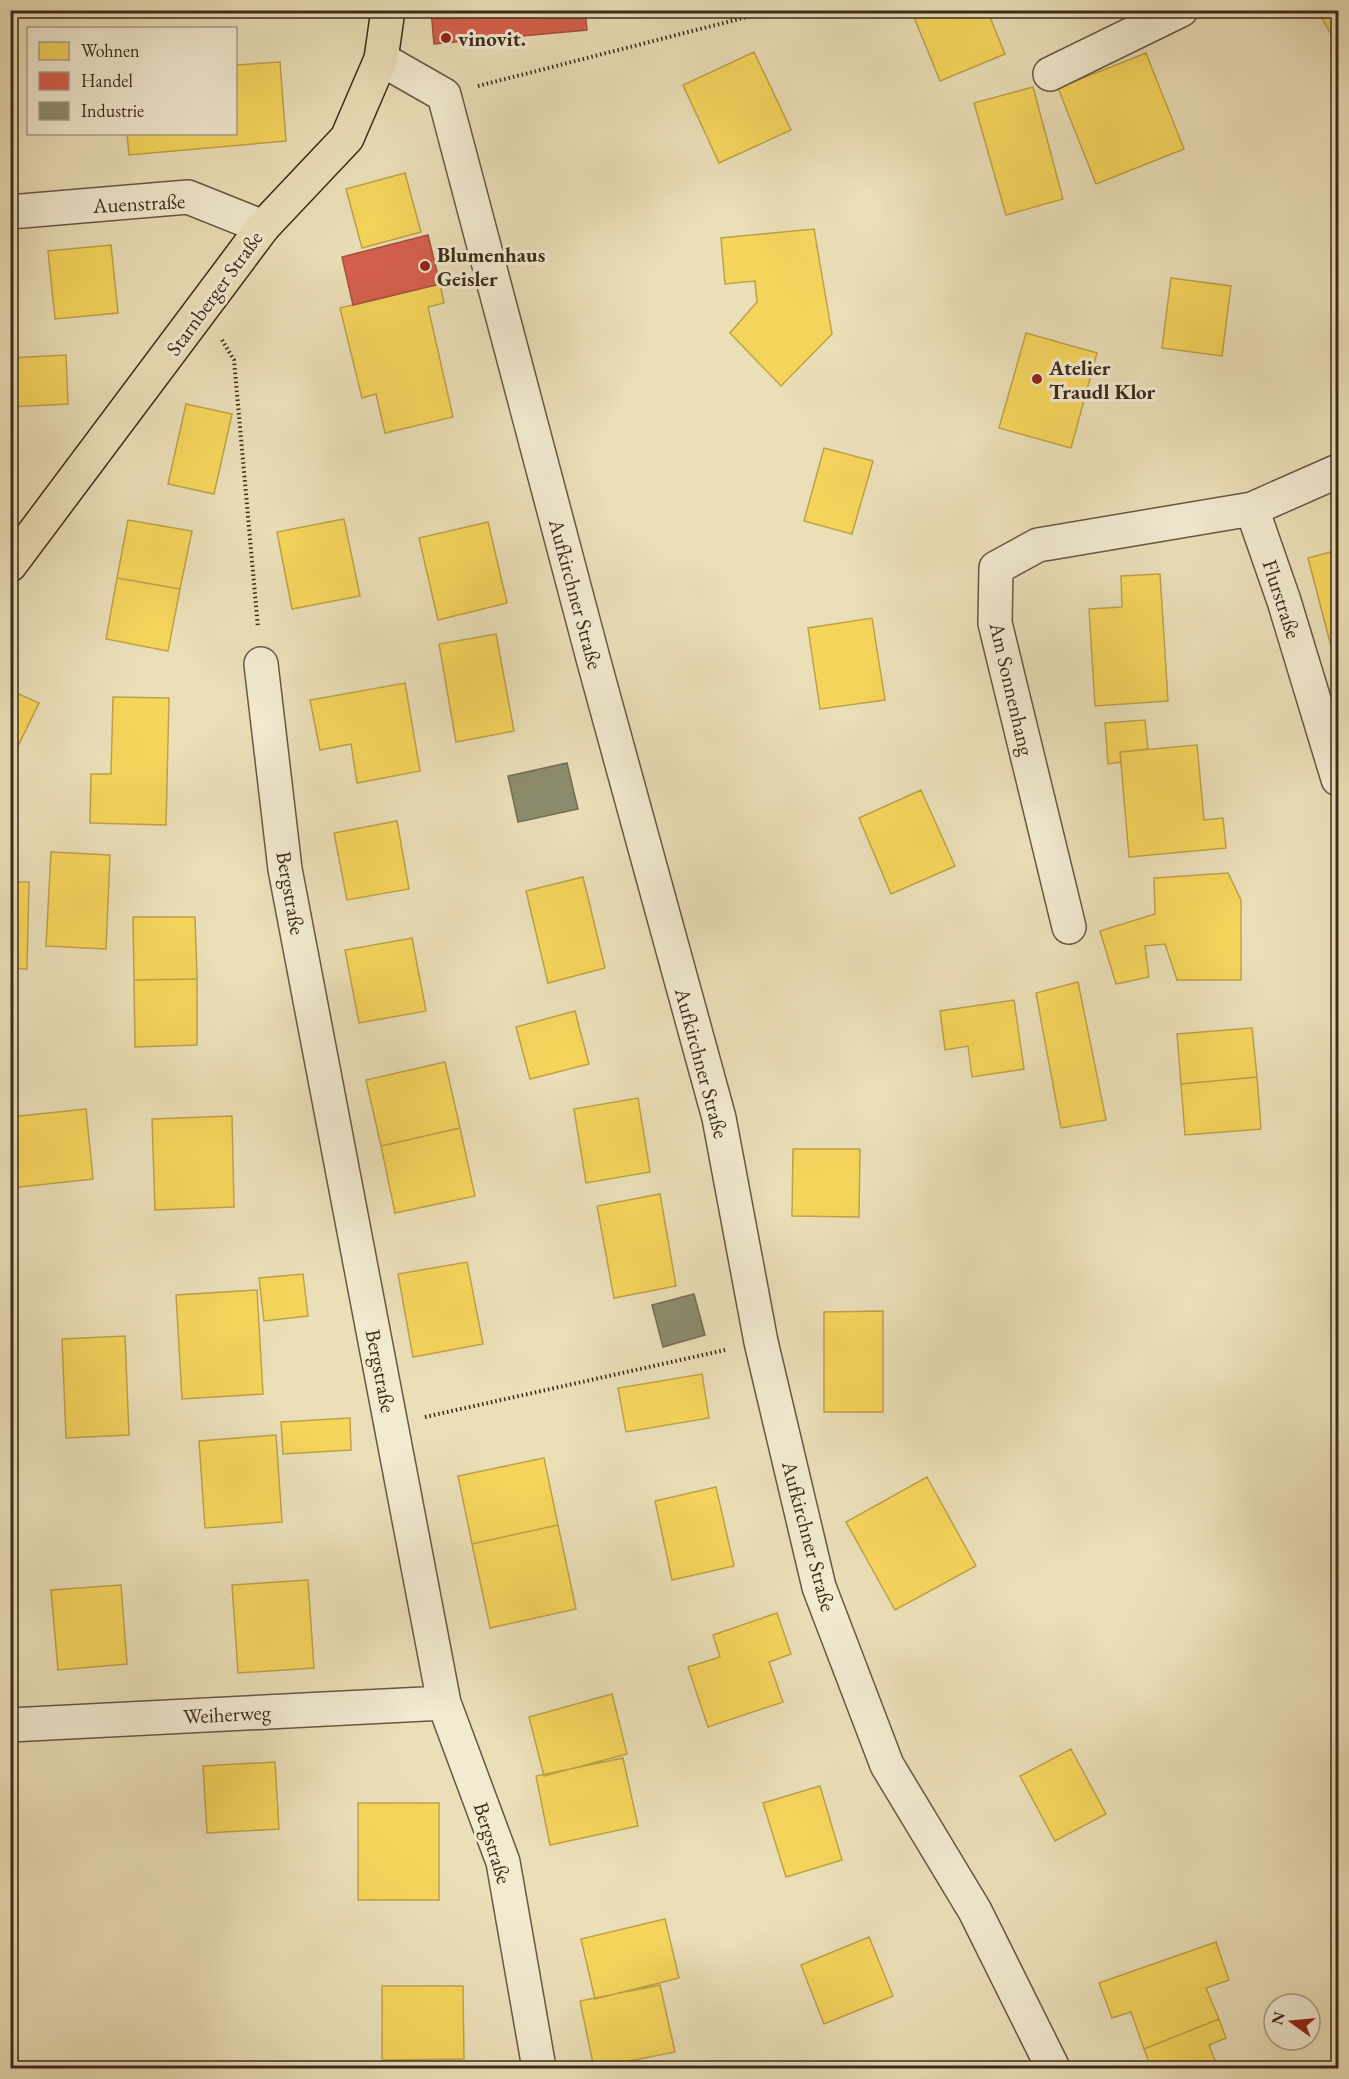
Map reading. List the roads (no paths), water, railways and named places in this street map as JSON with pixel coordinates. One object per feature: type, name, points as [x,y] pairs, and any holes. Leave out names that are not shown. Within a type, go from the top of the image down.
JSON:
[{"type":"main road","name":"Starnberger Straße","points":[[10,565],[263,227],[347,138],[381,59],[388,10]]},
{"type":"street","points":[[1050,74],[1181,10]]},
{"type":"street","name":"Aufkirchner Straße","points":[[381,59],[444,95],[597,674],[719,1118],[761,1342],[819,1587],[887,1765],[975,1911],[1053,2068]]},
{"type":"street","name":"Auenstraße","points":[[10,212],[188,197],[263,227]]},
{"type":"street","points":[[1252,509],[1338,471]]},
{"type":"street","name":"Flurstraße","points":[[1252,509],[1284,602],[1338,779]]},
{"type":"street","name":"Am Sonnenhang","points":[[1069,927],[995,622],[996,568],[1038,545],[1252,509]]},
{"type":"street","name":"Bergstraße","points":[[261,664],[285,869],[444,1703],[503,1862],[539,2068]]},
{"type":"street","name":"Weiherweg","points":[[10,1725],[444,1703]]},
{"type":"place","name":"vinovit.","points":[[446,38]]},
{"type":"place","name":"Blumenhaus Geisler","points":[[425,266]]},
{"type":"place","name":"Atelier Traudl Klor","points":[[1037,379]]}]
